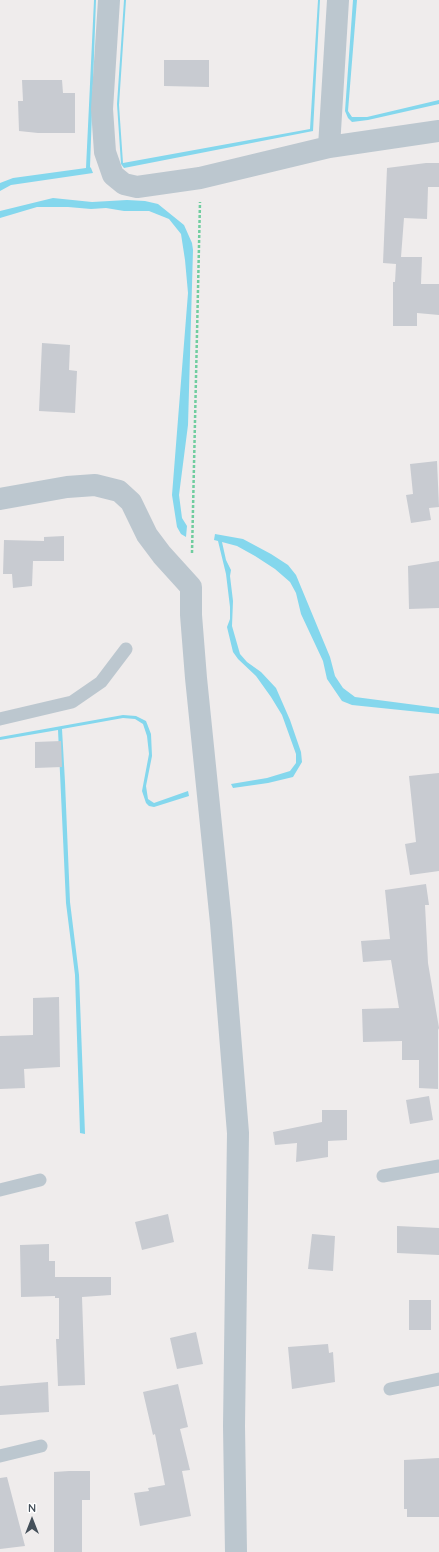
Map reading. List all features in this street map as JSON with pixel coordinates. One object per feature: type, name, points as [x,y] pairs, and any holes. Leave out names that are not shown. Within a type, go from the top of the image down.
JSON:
[{"type":"street","points":[[109,0],[102,109],[105,152],[113,175],[124,184],[137,187],[200,178],[329,147],[439,131]]},
{"type":"street","points":[[329,147],[338,0]]},
{"type":"street","points":[[0,499],[67,487],[95,486],[119,491],[131,502],[148,535],[162,555],[191,587],[191,615],[195,670],[221,923],[238,1133],[234,1426],[236,1552]]},
{"type":"lane","points":[[0,719],[72,702],[101,682],[126,649]]},
{"type":"lane","points":[[383,1176],[439,1166]]},
{"type":"lane","points":[[0,1190],[40,1180]]},
{"type":"lane","points":[[390,1389],[439,1379]]},
{"type":"lane","points":[[0,1456],[41,1446]]},
{"type":"path","points":[[191,587],[200,178]]},
{"type":"water","points":[[94,0],[96,0],[90,167],[93,173],[11,185],[0,191],[0,183],[13,178],[86,168]]},
{"type":"water","points":[[124,0],[126,0],[119,105],[123,163],[310,129],[318,0],[320,0],[313,131],[124,168],[121,164],[117,104]]},
{"type":"water","points":[[353,0],[357,0],[348,111],[352,117],[367,117],[439,100],[439,104],[368,120],[352,122],[348,118],[345,111]]},
{"type":"water","points":[[53,198],[92,202],[127,200],[145,201],[158,204],[184,225],[192,243],[188,425],[179,495],[182,518],[187,526],[186,537],[181,534],[177,527],[172,495],[188,293],[181,234],[169,219],[149,211],[124,211],[106,208],[91,209],[37,207],[0,218],[0,211]]},
{"type":"water","points":[[215,534],[243,539],[288,565],[296,575],[330,657],[335,676],[343,688],[355,697],[439,708],[439,714],[352,705],[342,701],[327,679],[323,661],[301,614],[296,593],[290,582],[275,569],[255,556],[237,546],[222,542],[226,560],[231,570],[230,576],[233,601],[232,626],[240,654],[247,662],[261,672],[276,688],[290,720],[301,752],[302,762],[293,777],[268,783],[233,788],[231,784],[267,778],[290,771],[296,763],[296,754],[282,715],[271,697],[256,676],[238,659],[233,652],[227,627],[230,619],[230,607],[226,574],[218,541],[214,540]]},
{"type":"water","points":[[123,715],[136,716],[146,721],[151,734],[152,756],[146,786],[148,799],[154,803],[188,791],[189,796],[154,807],[149,806],[146,803],[142,791],[149,754],[147,736],[143,724],[135,719],[123,718],[62,729],[70,902],[79,975],[85,1134],[80,1133],[75,975],[66,903],[58,730],[0,740],[0,737]]},
{"type":"building","points":[[164,60],[209,60],[209,87],[164,86]]},
{"type":"building","points":[[22,80],[62,80],[63,93],[75,93],[75,133],[38,133],[19,131],[18,101],[23,101]]},
{"type":"building","points":[[426,163],[439,163],[439,187],[428,187],[427,219],[404,218],[401,257],[422,257],[421,284],[439,284],[439,315],[417,313],[417,326],[393,326],[393,282],[395,282],[396,264],[383,263],[387,168]]},
{"type":"building","points":[[42,343],[70,345],[69,370],[77,371],[75,413],[39,411]]},
{"type":"building","points":[[437,461],[439,507],[429,508],[431,520],[411,523],[406,495],[413,494],[410,464]]},
{"type":"building","points":[[64,536],[64,561],[33,561],[32,586],[13,588],[12,574],[3,574],[4,540],[44,541],[44,537]]},
{"type":"building","points":[[439,561],[439,608],[409,609],[408,566]]},
{"type":"building","points":[[61,741],[62,767],[35,768],[35,742]]},
{"type":"building","points":[[439,773],[439,871],[410,875],[405,844],[416,842],[409,776]]},
{"type":"building","points":[[426,884],[429,905],[425,905],[428,963],[439,1028],[438,1089],[419,1088],[419,1060],[402,1060],[402,1041],[363,1042],[362,1009],[399,1008],[391,960],[363,962],[361,941],[390,939],[385,890]]},
{"type":"building","points":[[59,997],[60,1067],[24,1069],[25,1088],[0,1089],[0,1036],[33,1035],[33,998]]},
{"type":"building","points":[[429,1096],[433,1120],[410,1124],[406,1100]]},
{"type":"building","points":[[322,1110],[347,1110],[347,1140],[328,1141],[328,1157],[296,1162],[297,1143],[275,1145],[273,1132],[322,1122]]},
{"type":"building","points":[[168,1214],[174,1242],[142,1250],[135,1222]]},
{"type":"building","points":[[397,1226],[439,1228],[439,1255],[397,1253]]},
{"type":"building","points":[[312,1234],[335,1236],[333,1271],[308,1269]]},
{"type":"building","points":[[49,1244],[49,1261],[55,1261],[55,1277],[111,1277],[111,1295],[82,1297],[85,1385],[58,1386],[56,1339],[59,1339],[59,1298],[55,1298],[55,1296],[21,1297],[20,1245]]},
{"type":"building","points":[[409,1300],[431,1300],[431,1330],[409,1330]]},
{"type":"building","points":[[196,1332],[203,1364],[177,1369],[170,1338]]},
{"type":"building","points":[[328,1344],[329,1353],[333,1352],[335,1382],[292,1389],[288,1347]]},
{"type":"building","points":[[48,1382],[49,1412],[0,1415],[0,1386]]},
{"type":"building","points":[[178,1384],[188,1427],[180,1429],[190,1470],[182,1471],[191,1516],[140,1526],[134,1493],[149,1491],[148,1488],[165,1485],[155,1434],[153,1435],[143,1392]]},
{"type":"building","points":[[439,1458],[439,1517],[407,1517],[407,1509],[404,1509],[404,1460]]},
{"type":"building","points":[[90,1471],[90,1500],[82,1500],[82,1552],[54,1552],[54,1472]]},
{"type":"building","points":[[7,1477],[25,1546],[0,1549],[0,1478]]}]
